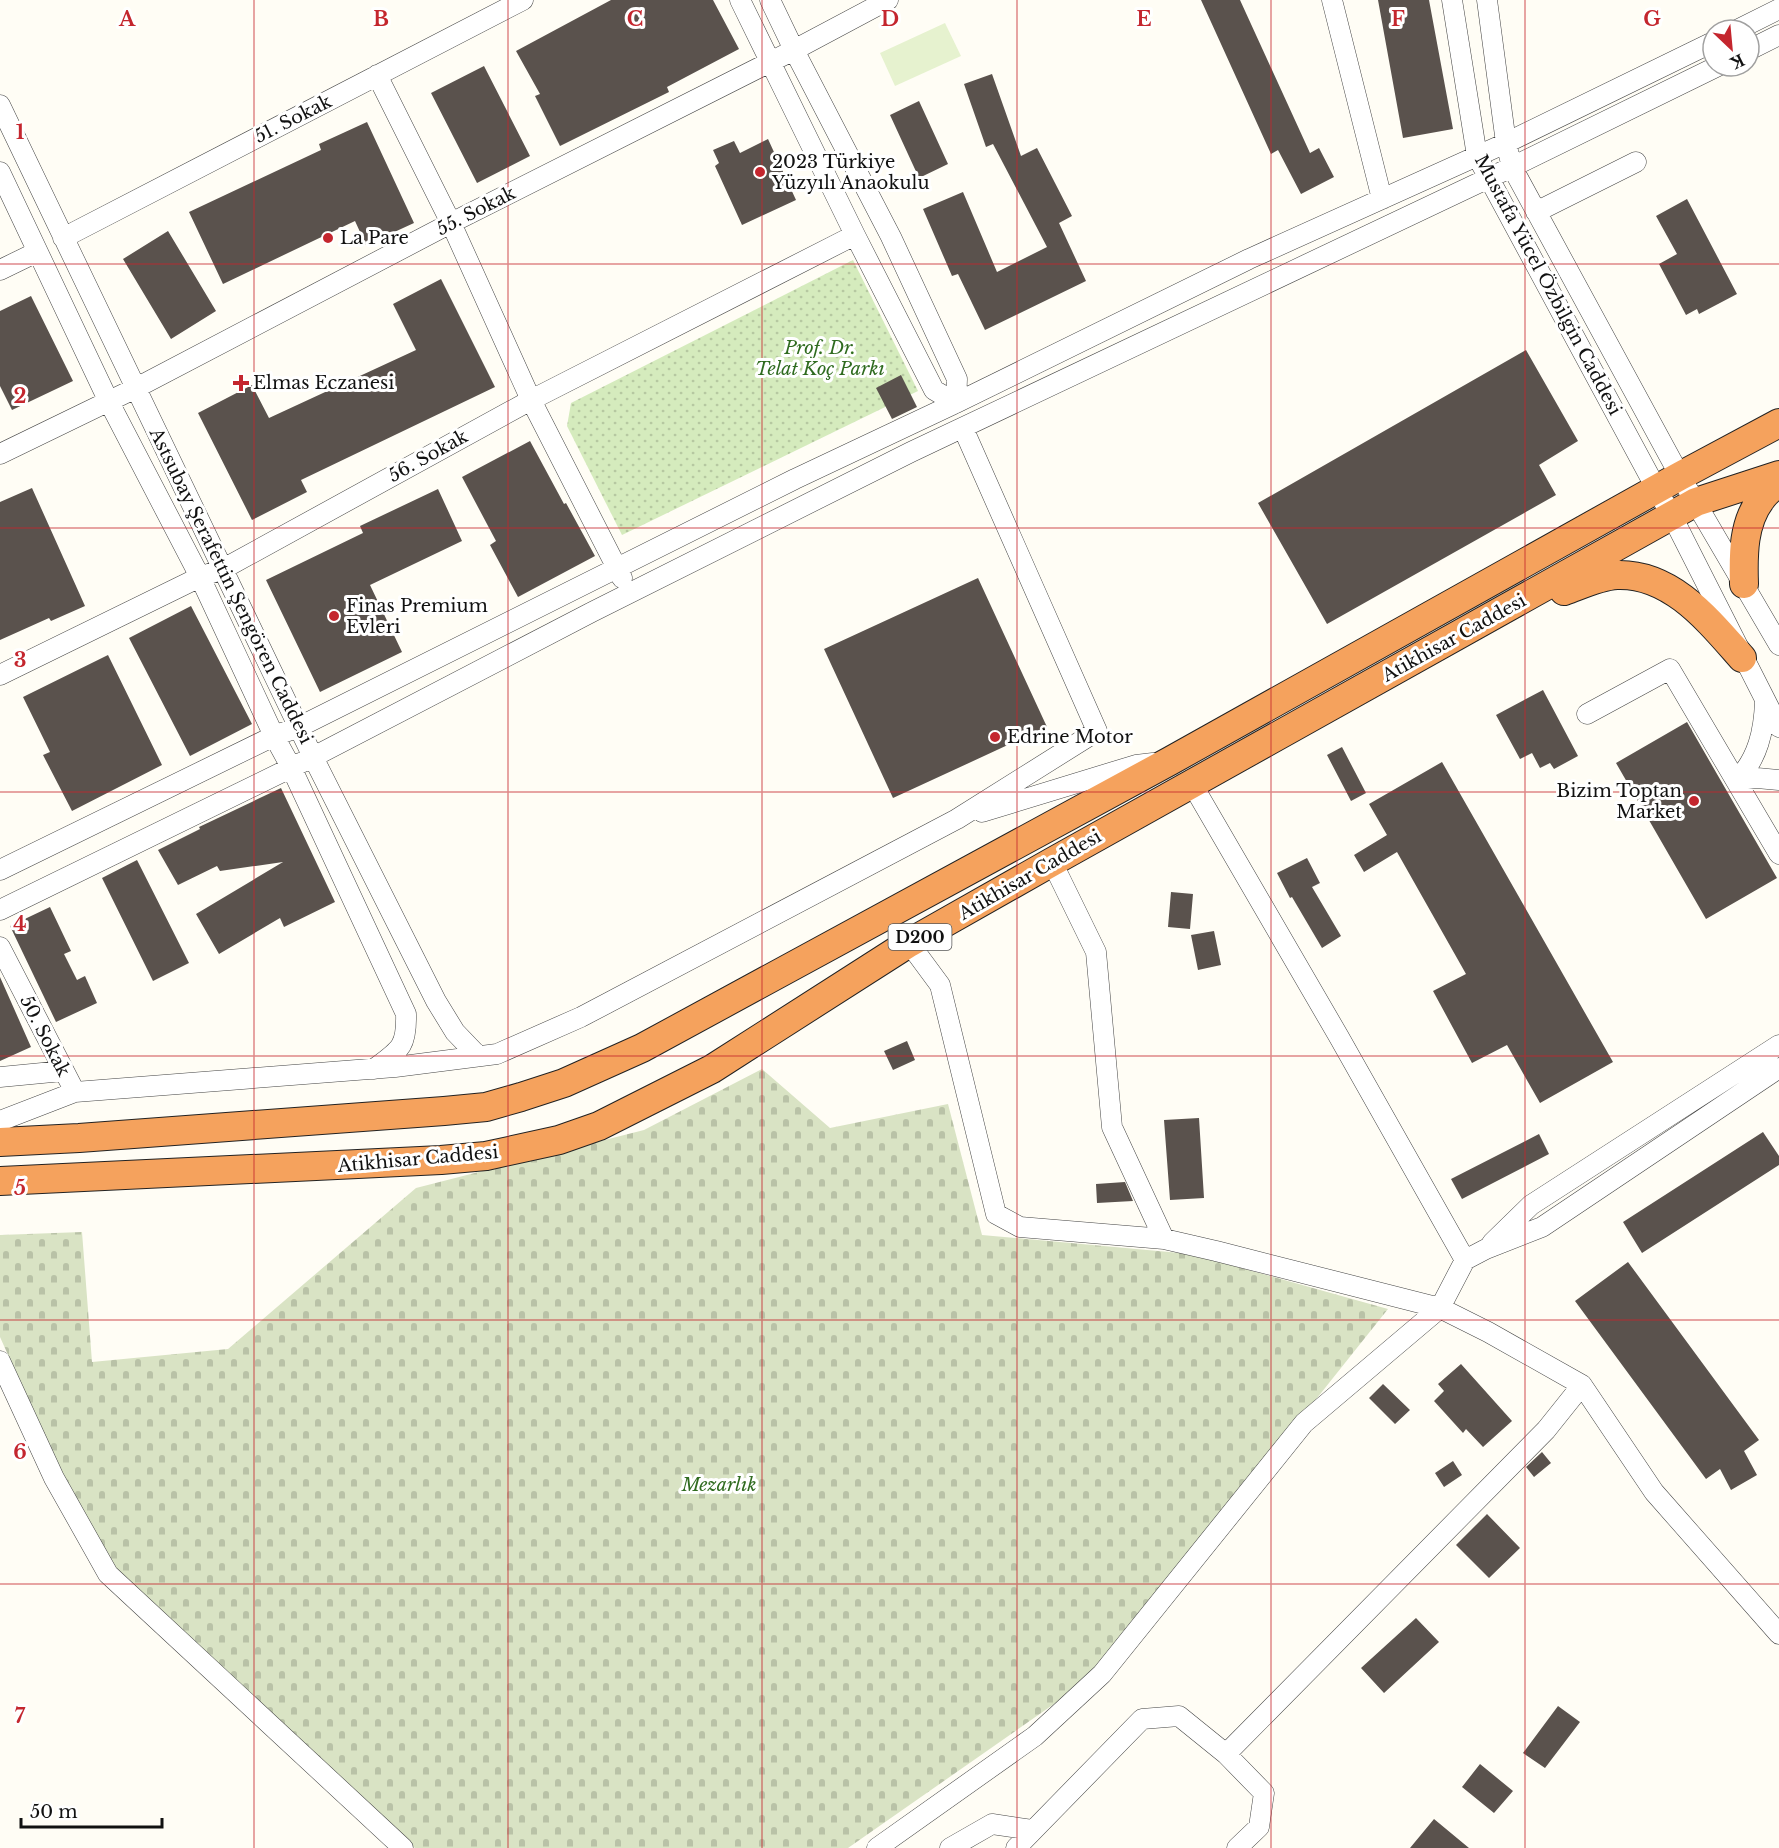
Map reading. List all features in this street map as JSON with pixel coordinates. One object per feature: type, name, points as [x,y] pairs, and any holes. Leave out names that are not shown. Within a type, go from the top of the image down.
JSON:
[{"type":"highway","name":"Atikhisar Caddesi","points":[[0,1142],[486,1107],[584,1075],[642,1048],[1170,761],[1779,423]]},
{"type":"highway","name":"Atikhisar Caddesi","points":[[0,1181],[486,1156],[560,1140],[599,1126],[712,1069],[909,943],[1684,509],[1779,475]]},
{"type":"highway","points":[[1744,584],[1743,558],[1748,525],[1761,498],[1779,482]]},
{"type":"highway","points":[[1470,629],[1590,581],[1618,575],[1643,579],[1671,588],[1700,611],[1742,658]]},
{"type":"street","name":"51. Sokak","points":[[63,238],[523,0]]},
{"type":"street","points":[[740,0],[934,390],[956,403]]},
{"type":"street","points":[[771,0],[794,50],[891,237],[957,379],[956,403]]},
{"type":"street","name":"55. Sokak","points":[[0,454],[136,388],[888,0]]},
{"type":"street","points":[[1332,0],[1382,199]]},
{"type":"street","name":"Mustafa Yücel Özbilgin Caddesi","points":[[1452,0],[1477,156],[1668,483]]},
{"type":"street","name":"Mustafa Yücel Özbilgin Caddesi","points":[[1487,0],[1506,143],[1512,167],[1668,483]]},
{"type":"street","points":[[1761,18],[1779,9]]},
{"type":"street","points":[[1761,44],[1779,35]]},
{"type":"street","points":[[0,870],[274,736],[299,727],[795,479],[956,403],[1249,259],[1506,143],[1701,48]]},
{"type":"street","points":[[0,910],[313,757],[630,594],[963,428],[1512,167],[1701,74]]},
{"type":"street","points":[[377,75],[451,224],[531,400],[630,594]]},
{"type":"street","name":"Astsubay Şerafettin Şengören Caddesi","points":[[0,105],[313,757],[436,1001],[455,1032],[478,1056]]},
{"type":"street","points":[[1536,212],[1636,162]]},
{"type":"street","name":"Astsubay Şerafettin Şengören Caddesi","points":[[0,172],[108,400],[200,577],[406,1014],[407,1032],[401,1047],[375,1069]]},
{"type":"street","name":"56. Sokak","points":[[0,675],[200,577],[223,568],[531,400],[855,235]]},
{"type":"street","points":[[0,270],[37,252]]},
{"type":"street","points":[[0,1121],[75,1092],[375,1069],[497,1054],[581,1017],[957,819],[1097,731],[963,428]]},
{"type":"street","points":[[1668,483],[1684,509],[1744,584],[1779,645]]},
{"type":"street","points":[[1668,483],[1684,509],[1742,658],[1779,728]]},
{"type":"street","points":[[1587,714],[1670,669],[1779,855]]},
{"type":"street","points":[[1737,780],[1745,771],[1761,740],[1765,701]]},
{"type":"street","points":[[957,819],[1137,765],[1170,761]]},
{"type":"street","points":[[1737,780],[1757,778],[1779,780]]},
{"type":"street","points":[[1192,784],[1465,1260]]},
{"type":"street","points":[[1052,862],[1096,952],[1112,1127],[1164,1239]]},
{"type":"street","points":[[909,943],[940,985],[996,1214],[1020,1227],[1164,1239],[1440,1308],[1488,1332],[1582,1384],[1654,1492],[1779,1634]]},
{"type":"street","name":"50. Sokak","points":[[0,947],[75,1092]]},
{"type":"street","points":[[1486,1249],[1531,1204],[1779,1046]]},
{"type":"street","points":[[877,1848],[1035,1736],[1102,1674],[1304,1423],[1440,1308],[1465,1260],[1486,1249],[1542,1227],[1779,1068]]},
{"type":"street","points":[[0,1077],[63,1071]]},
{"type":"street","points":[[0,1361],[54,1478],[108,1574],[403,1848]]},
{"type":"street","points":[[1226,1754],[1546,1430],[1582,1384]]},
{"type":"street","points":[[1016,1848],[1142,1719],[1179,1716],[1226,1754],[1264,1793],[1259,1827],[1237,1848]]},
{"type":"street","points":[[950,1848],[992,1824],[1032,1830]]},
{"type":"green space","points":[[945,23],[961,56],[895,86],[880,53]]},
{"type":"green space","name":"Prof. Dr. Telat Koç Parkı","points":[[853,260],[918,391],[622,535],[567,426],[571,403]]},
{"type":"green space","name":"Mezarlık","points":[[762,1069],[830,1128],[948,1104],[982,1235],[1191,1254],[1388,1309],[1097,1674],[848,1848],[415,1848],[120,1580],[88,1533],[0,1337],[0,1235],[82,1232],[92,1362],[228,1349],[416,1188],[644,1130]]},
{"type":"building","points":[[611,0],[713,0],[739,49],[667,87],[669,92],[560,146],[535,96],[540,94],[516,51]]},
{"type":"building","points":[[1201,0],[1240,0],[1310,153],[1319,148],[1334,177],[1301,194],[1278,150],[1271,154]]},
{"type":"building","points":[[1378,0],[1429,0],[1453,129],[1403,138]]},
{"type":"building","points":[[484,66],[530,156],[477,183],[431,93]]},
{"type":"building","points":[[992,74],[1021,156],[1037,148],[1072,216],[1059,223],[1086,281],[985,330],[958,274],[952,276],[923,209],[963,192],[997,272],[1047,247],[993,144],[986,147],[964,84]]},
{"type":"building","points":[[919,101],[948,164],[919,178],[890,115]]},
{"type":"building","points":[[367,122],[414,223],[366,245],[355,221],[223,284],[189,212],[321,150],[319,144]]},
{"type":"building","points":[[768,139],[796,200],[742,225],[715,166],[719,163],[713,150],[734,141],[740,153]]},
{"type":"building","points":[[1687,199],[1737,294],[1699,314],[1697,309],[1686,315],[1659,264],[1677,254],[1656,216]]},
{"type":"building","points":[[168,231],[216,311],[171,339],[123,259]]},
{"type":"building","points":[[441,279],[495,387],[301,480],[307,492],[252,520],[198,413],[252,385],[269,418],[416,350],[393,304]]},
{"type":"building","points":[[31,296],[73,381],[12,410],[0,386],[0,311]]},
{"type":"building","points":[[1526,350],[1578,441],[1539,465],[1556,495],[1327,624],[1258,503]]},
{"type":"building","points":[[901,375],[917,407],[892,419],[876,388]]},
{"type":"building","points":[[530,441],[595,556],[518,597],[490,545],[496,541],[462,477]]},
{"type":"building","points":[[32,488],[85,606],[51,621],[49,618],[0,640],[0,502]]},
{"type":"building","name":"Finas Premium Evleri","points":[[438,489],[462,541],[370,585],[402,652],[320,692],[266,580],[363,533],[360,526]]},
{"type":"building","points":[[978,578],[1047,727],[893,798],[824,649]]},
{"type":"building","points":[[191,606],[252,724],[190,756],[129,638]]},
{"type":"building","points":[[108,655],[162,765],[72,811],[43,755],[50,752],[23,697]]},
{"type":"building","points":[[1543,690],[1578,756],[1554,769],[1550,763],[1540,768],[1532,753],[1520,759],[1496,715]]},
{"type":"building","points":[[1687,722],[1777,878],[1706,919],[1616,763]]},
{"type":"building","points":[[1342,747],[1366,793],[1351,801],[1327,755]]},
{"type":"building","points":[[1442,762],[1613,1062],[1540,1103],[1507,1045],[1472,1063],[1433,991],[1466,974],[1397,852],[1364,872],[1354,855],[1387,835],[1369,804]]},
{"type":"building","points":[[281,788],[335,902],[284,927],[280,918],[219,954],[196,914],[283,862],[220,871],[217,866],[178,885],[158,850],[200,829],[199,827]]},
{"type":"building","points":[[1307,858],[1320,883],[1312,887],[1341,936],[1322,948],[1277,873]]},
{"type":"building","points":[[137,860],[189,963],[153,981],[102,878]]},
{"type":"building","points":[[1171,892],[1193,894],[1190,929],[1168,927]]},
{"type":"building","points":[[50,907],[71,951],[64,954],[77,980],[85,976],[97,1003],[56,1022],[10,926]]},
{"type":"building","points":[[1214,931],[1221,965],[1198,970],[1191,935]]},
{"type":"building","points":[[0,977],[31,1047],[0,1061]]},
{"type":"building","points":[[907,1041],[915,1060],[893,1070],[884,1051]]},
{"type":"building","points":[[1199,1118],[1204,1198],[1170,1200],[1164,1120]]},
{"type":"building","points":[[1763,1132],[1779,1156],[1779,1165],[1642,1253],[1623,1222]]},
{"type":"building","points":[[1539,1134],[1549,1154],[1462,1199],[1451,1179]]},
{"type":"building","points":[[1125,1182],[1133,1201],[1097,1203],[1096,1184]]},
{"type":"building","points":[[1628,1262],[1759,1440],[1744,1451],[1757,1475],[1731,1490],[1720,1469],[1706,1479],[1575,1301]]},
{"type":"building","points":[[1461,1364],[1512,1421],[1483,1447],[1466,1429],[1463,1433],[1434,1401],[1444,1391],[1438,1384]]},
{"type":"building","points":[[1383,1384],[1410,1410],[1395,1424],[1369,1398]]},
{"type":"building","points":[[1542,1452],[1551,1463],[1534,1477],[1526,1467]]},
{"type":"building","points":[[1453,1461],[1462,1475],[1444,1487],[1435,1473]]},
{"type":"building","points":[[1487,1514],[1520,1548],[1489,1578],[1456,1545]]},
{"type":"building","points":[[1416,1618],[1439,1642],[1384,1693],[1361,1668]]},
{"type":"building","points":[[1558,1706],[1580,1722],[1545,1768],[1523,1753]]},
{"type":"building","points":[[1480,1764],[1513,1791],[1494,1813],[1462,1787]]},
{"type":"building","points":[[1434,1819],[1469,1848],[1410,1848]]},
{"type":"place","name":"2023 Türkiye Yüzyılı Anaokulu","points":[[760,172]]},
{"type":"place","name":"La Pare","points":[[328,238]]},
{"type":"place","name":"Elmas Eczanesi","points":[[241,383]]},
{"type":"place","name":"Finas Premium Evleri","points":[[334,616]]},
{"type":"place","name":"Edrine Motor","points":[[995,737]]},
{"type":"place","name":"Bizim Toptan Market","points":[[1694,801]]}]
